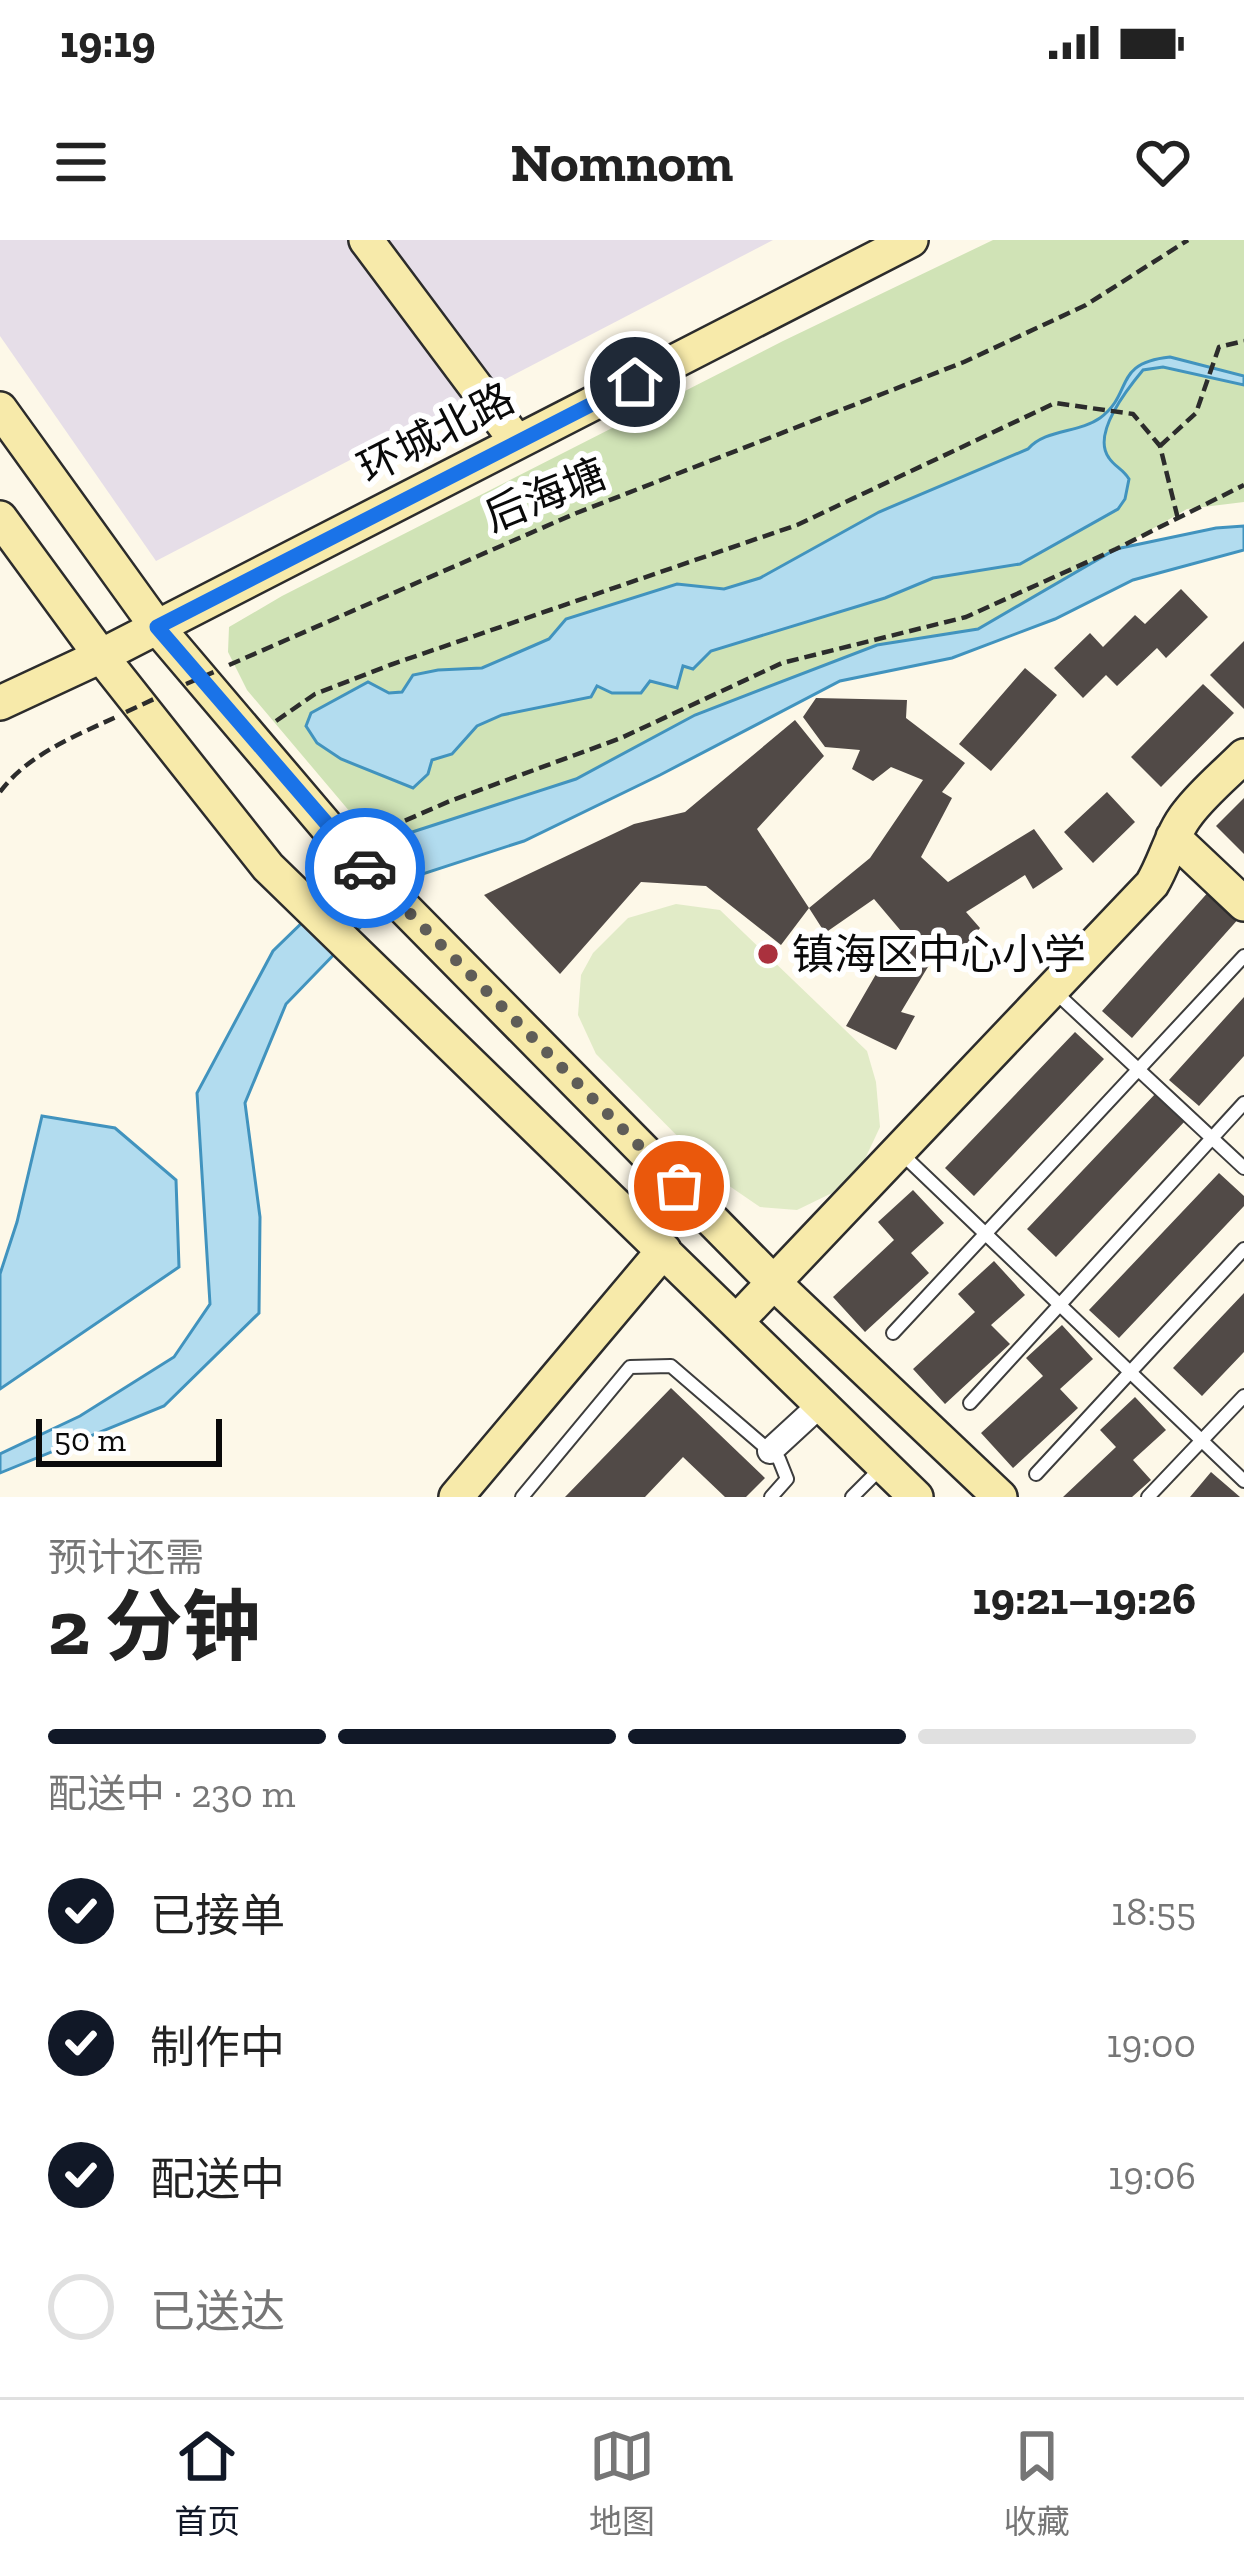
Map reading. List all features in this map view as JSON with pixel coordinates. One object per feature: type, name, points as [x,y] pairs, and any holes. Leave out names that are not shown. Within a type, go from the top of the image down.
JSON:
[{"type":"street","points":[[366,240],[517,442]]},
{"type":"street","name":"环城北路","points":[[0,704],[911,240]]},
{"type":"street","points":[[0,409],[157,627],[344,847],[773,1282],[1000,1497]]},
{"type":"street","points":[[0,518],[101,656],[268,866],[916,1497]]},
{"type":"street","points":[[737,1321],[1152,884],[1188,813],[1244,756]]},
{"type":"street","points":[[1173,837],[1244,904]]},
{"type":"street","points":[[456,1497],[664,1250]]},
{"type":"street","points":[[770,1451],[821,1404]]},
{"type":"lane","points":[[893,1333],[1244,956]]},
{"type":"lane","points":[[1052,989],[1244,1168]]},
{"type":"lane","points":[[970,1403],[1244,1103]]},
{"type":"lane","points":[[899,1150],[1244,1481]]},
{"type":"lane","points":[[1036,1474],[1244,1249]]},
{"type":"lane","points":[[522,1497],[630,1367],[671,1366],[779,1460],[787,1479],[770,1497]]},
{"type":"lane","points":[[1148,1497],[1244,1396]]},
{"type":"lane","points":[[852,1497],[883,1465]]},
{"type":"path","name":"后海塘","points":[[186,684],[574,514],[964,362],[1086,305],[1188,240]]},
{"type":"path","points":[[1160,446],[1196,412],[1219,347],[1244,341]]},
{"type":"path","points":[[252,739],[315,694],[797,525],[1055,403],[1133,414],[1160,446],[1178,519]]},
{"type":"path","points":[[344,847],[450,801],[622,738],[782,663],[966,617],[1244,485]]},
{"type":"path","points":[[0,792],[11,777],[60,742],[154,699]]},
{"type":"shaded area","points":[[0,240],[773,240],[156,561],[0,336]]},
{"type":"green space","points":[[993,240],[1244,240],[1244,502],[1187,509],[978,629],[877,645],[695,715],[576,779],[400,836],[367,832],[247,690],[228,652],[229,627],[783,341]]},
{"type":"green space","points":[[676,904],[720,910],[867,1051],[876,1082],[880,1127],[864,1161],[832,1193],[797,1210],[760,1207],[722,1181],[596,1054],[578,1015],[581,975],[593,953],[628,918]]},
{"type":"water","points":[[1170,357],[1244,376],[1244,385],[1163,367],[1143,370],[1114,412],[1105,437],[1109,458],[1129,479],[1125,499],[1118,509],[1020,564],[933,578],[885,598],[711,651],[693,669],[683,666],[677,688],[650,681],[641,693],[612,693],[597,686],[591,697],[502,715],[477,726],[452,754],[432,760],[428,774],[413,788],[341,759],[317,743],[306,726],[311,713],[368,682],[389,693],[402,692],[413,675],[482,668],[549,639],[566,619],[677,584],[724,589],[760,578],[879,512],[1028,449],[1043,438],[1092,423],[1117,399],[1131,372],[1152,360]]},
{"type":"water","points":[[1244,526],[1244,550],[1133,580],[1055,619],[952,658],[840,681],[524,841],[407,879],[286,1004],[245,1103],[260,1217],[259,1313],[164,1406],[0,1473],[0,1454],[80,1416],[174,1357],[210,1304],[197,1093],[273,951],[380,847],[400,836],[576,779],[695,715],[877,645],[978,629],[1116,549]]},
{"type":"water","points":[[42,1116],[115,1128],[176,1180],[179,1267],[0,1389],[0,1274]]},
{"type":"building","points":[[1181,589],[1208,617],[1166,658],[1157,648],[1117,686],[1106,675],[1083,698],[1054,668],[1090,633],[1103,647],[1135,615],[1145,624]]},
{"type":"building","points":[[1244,641],[1244,709],[1210,675]]},
{"type":"building","points":[[1025,668],[1057,695],[991,771],[959,744]]},
{"type":"building","points":[[1203,684],[1234,713],[1161,787],[1131,757]]},
{"type":"building","points":[[816,698],[907,700],[906,718],[965,763],[942,792],[952,798],[921,857],[948,882],[1034,829],[1063,869],[1033,889],[1025,875],[966,912],[980,928],[958,958],[941,945],[901,1012],[915,1016],[896,1050],[846,1026],[901,931],[874,899],[825,933],[809,908],[870,858],[923,780],[891,767],[873,781],[852,769],[860,750],[825,747],[803,717]]},
{"type":"building","points":[[795,720],[824,756],[757,829],[809,908],[781,945],[706,886],[641,882],[560,974],[484,895],[634,824],[685,812]]},
{"type":"building","points":[[1107,792],[1135,822],[1093,863],[1064,832]]},
{"type":"building","points":[[1244,798],[1244,854],[1216,826]]},
{"type":"building","points":[[1211,889],[1241,916],[1132,1038],[1102,1011]]},
{"type":"building","points":[[1244,997],[1244,1056],[1199,1106],[1169,1080]]},
{"type":"building","points":[[1075,1032],[1104,1059],[974,1196],[945,1168]]},
{"type":"building","points":[[1157,1092],[1186,1120],[1056,1257],[1027,1229]]},
{"type":"building","points":[[1219,1173],[1244,1196],[1244,1206],[1119,1338],[1089,1310]]},
{"type":"building","points":[[913,1190],[944,1223],[911,1253],[929,1273],[865,1332],[833,1297],[894,1240],[878,1222]]},
{"type":"building","points":[[994,1261],[1025,1295],[991,1325],[1010,1344],[945,1404],[913,1369],[975,1312],[958,1294]]},
{"type":"building","points":[[1244,1293],[1244,1352],[1202,1396],[1173,1368]]},
{"type":"building","points":[[1062,1325],[1093,1359],[1060,1389],[1078,1408],[1013,1468],[981,1433],[1043,1376],[1026,1358]]},
{"type":"building","points":[[671,1388],[765,1478],[746,1497],[725,1497],[683,1457],[645,1497],[565,1497]]},
{"type":"building","points":[[1135,1397],[1166,1430],[1133,1460],[1151,1480],[1132,1497],[1063,1497],[1116,1447],[1100,1430]]},
{"type":"building","points":[[1211,1472],[1240,1497],[1190,1497]]},
{"type":"way so far","points":[[365,868],[679,1186]]},
{"type":"place","name":"镇海区中心小学","points":[[768,954]]},
{"type":"route","points":[[365,868],[157,627],[635,382]]}]
